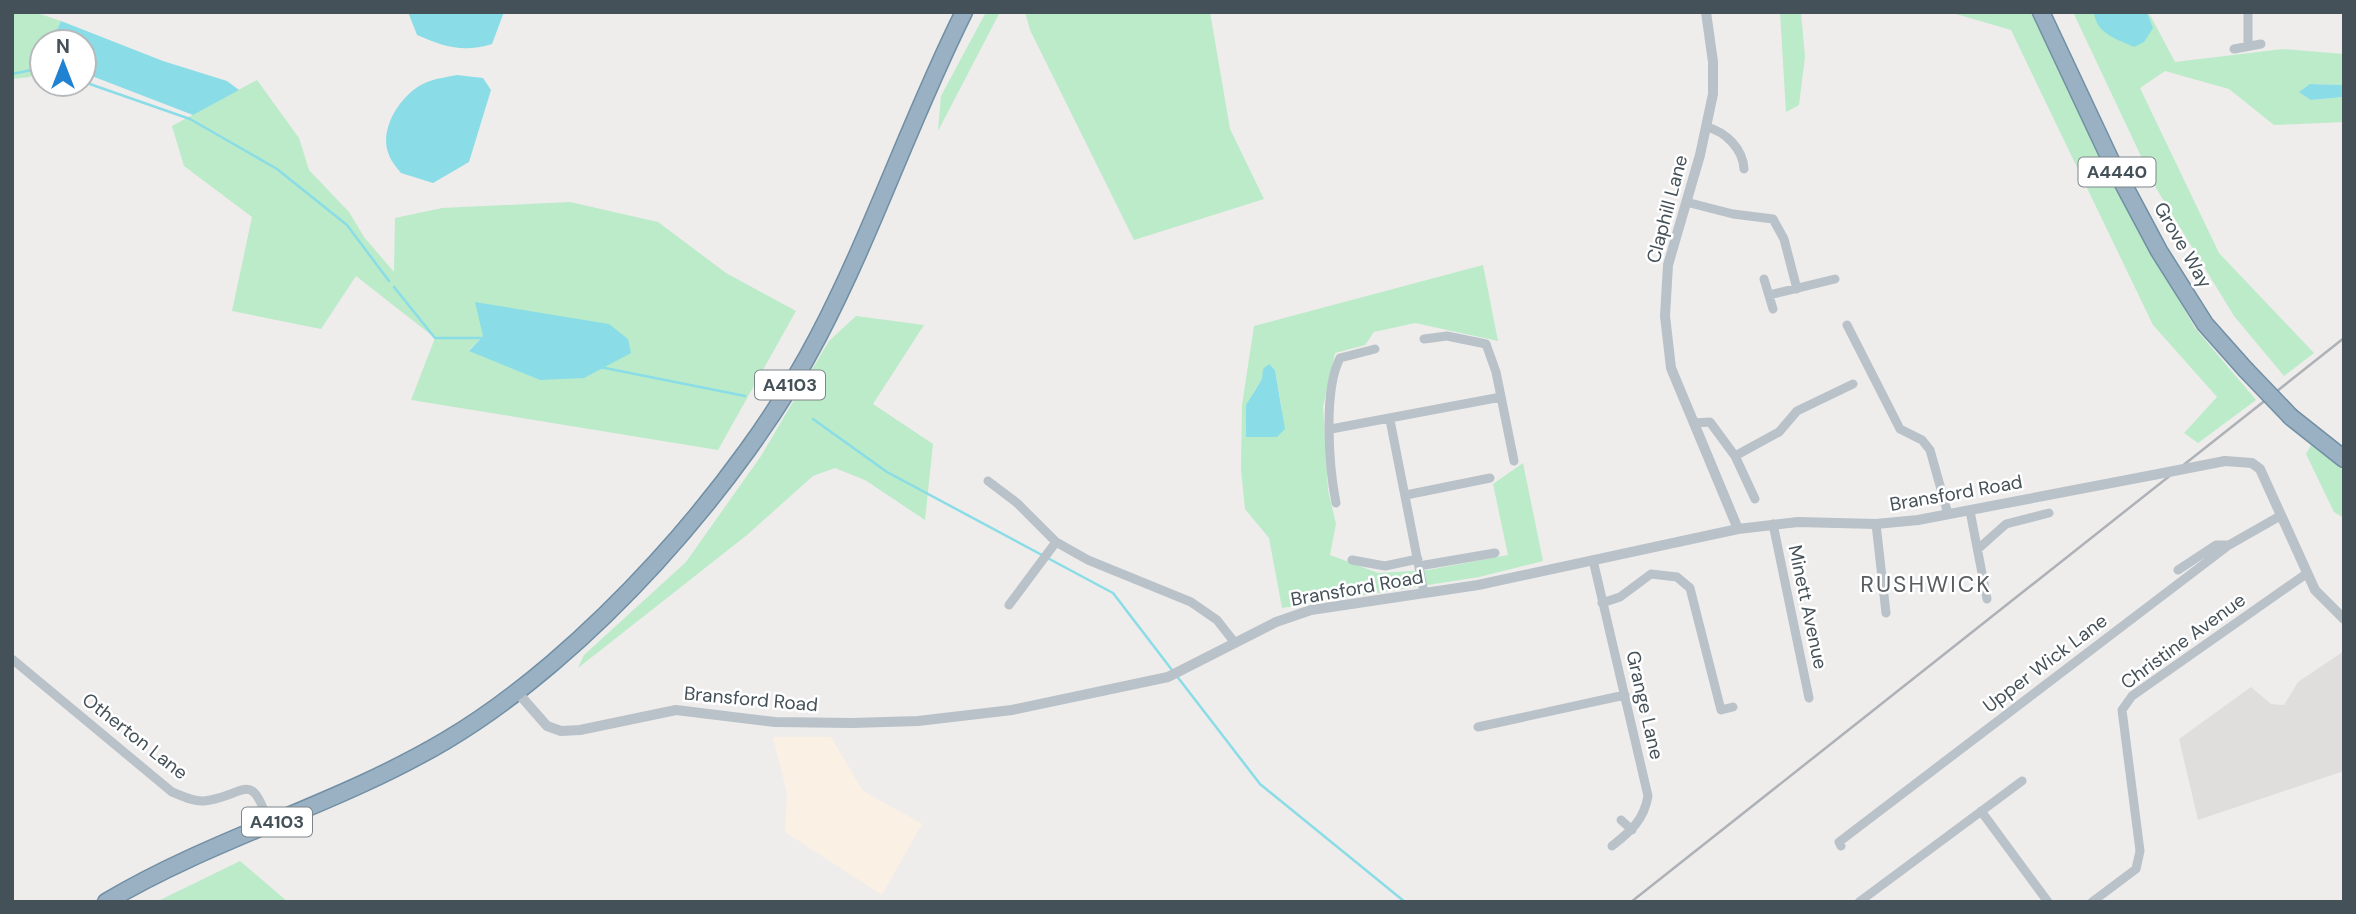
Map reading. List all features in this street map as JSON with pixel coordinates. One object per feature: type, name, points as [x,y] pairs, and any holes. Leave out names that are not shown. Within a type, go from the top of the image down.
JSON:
[{"type":"highway","name":"A4103","points":[[106,902],[131,887],[390,772],[447,740],[518,693],[573,646],[645,573],[742,457],[781,400],[818,337],[964,12]]},
{"type":"highway","name":"Grove Way","points":[[2041,12],[2111,161],[2160,251],[2205,324],[2291,416],[2344,459]]},
{"type":"street","name":"Claphill Lane","points":[[1706,12],[1713,62],[1713,94],[1707,127],[1668,265],[1665,316],[1671,368],[1738,529]]},
{"type":"street","points":[[2248,12],[2248,46]]},
{"type":"street","points":[[2234,49],[2261,44]]},
{"type":"street","points":[[1707,127],[1719,130],[1739,151],[1744,169]]},
{"type":"street","points":[[1686,202],[1733,214],[1773,219],[1784,239],[1797,289]]},
{"type":"street","points":[[1765,279],[1773,309]]},
{"type":"street","points":[[1769,295],[1835,279]]},
{"type":"street","points":[[1847,325],[1900,429],[1922,440],[1930,450],[1948,514]]},
{"type":"street","points":[[1423,339],[1447,336],[1486,344],[1496,372],[1514,461]]},
{"type":"street","points":[[1336,503],[1332,481],[1329,405],[1333,373],[1340,358],[1374,349]]},
{"type":"street","points":[[1735,456],[1779,432],[1797,411],[1853,384]]},
{"type":"street","points":[[1331,429],[1501,397]]},
{"type":"street","points":[[1390,420],[1423,593]]},
{"type":"street","points":[[1695,423],[1710,422],[1735,456],[1755,499]]},
{"type":"street","name":"Bransford Road","points":[[518,693],[547,726],[561,731],[580,730],[676,710],[775,722],[918,721],[1012,710],[1135,686],[1190,668],[1292,615],[1311,610],[1423,593],[1738,529],[1773,524],[1875,524],[1970,511],[2225,461],[2252,463],[2260,469],[2280,516]]},
{"type":"street","points":[[1406,495],[1490,478]]},
{"type":"street","points":[[988,481],[1017,503],[1056,542],[1088,560],[1191,602],[1217,621],[1235,643]]},
{"type":"street","points":[[1970,511],[1987,598]]},
{"type":"street","points":[[1978,550],[2006,524],[2049,513]]},
{"type":"street","points":[[2280,516],[2306,574],[2325,603],[2344,619]]},
{"type":"street","name":"Upper Wick Lane","points":[[1841,846],[1839,842],[2229,545],[2280,516]]},
{"type":"street","name":"Minett Avenue","points":[[1773,524],[1809,698]]},
{"type":"street","points":[[1875,524],[1886,613]]},
{"type":"street","points":[[1009,604],[1056,542]]},
{"type":"street","points":[[2178,570],[2216,545],[2229,545]]},
{"type":"street","points":[[1352,560],[1385,566],[1495,553]]},
{"type":"street","name":"Grange Lane","points":[[1593,559],[1648,796],[1645,814],[1632,830],[1612,846]]},
{"type":"street","points":[[1602,603],[1620,597],[1651,573],[1677,577],[1690,588],[1721,710],[1733,707]]},
{"type":"street","name":"Christine Avenue","points":[[2092,902],[2136,869],[2140,851],[2122,710],[2132,696],[2306,574]]},
{"type":"street","name":"Otherton Lane","points":[[12,659],[172,792],[204,801],[239,789],[250,790],[257,793],[262,802],[269,825]]},
{"type":"street","points":[[1478,727],[1625,695]]},
{"type":"street","points":[[1859,902],[2022,781]]},
{"type":"street","points":[[1982,811],[2048,902]]},
{"type":"street","points":[[1621,820],[1632,830]]},
{"type":"shaded area","points":[[2344,651],[2344,771],[2198,820],[2179,739],[2251,687],[2271,704],[2284,705],[2298,682]]},
{"type":"shaded area","points":[[773,737],[831,737],[863,791],[922,824],[882,895],[785,832],[787,793]]},
{"type":"green space","points":[[12,12],[34,12],[61,21],[58,28],[28,28],[28,77],[12,79]]},
{"type":"green space","points":[[986,12],[1000,12],[938,131],[941,96]]},
{"type":"green space","points":[[1025,12],[1210,12],[1230,129],[1264,199],[1134,240],[1030,30]]},
{"type":"green space","points":[[1780,12],[1801,12],[1805,57],[1799,105],[1786,112]]},
{"type":"green space","points":[[1949,12],[2031,12],[2158,264],[2195,328],[2256,400],[2198,443],[2184,433],[2217,397],[2153,325],[2011,30]]},
{"type":"green space","points":[[2073,12],[2100,12],[2144,42],[2149,13],[2175,62],[2283,49],[2344,54],[2344,85],[2310,84],[2311,100],[2344,97],[2344,122],[2274,125],[2229,89],[2165,71],[2140,88],[2219,253],[2314,353],[2284,376],[2234,316],[2156,188]]},
{"type":"green space","points":[[257,80],[299,138],[309,170],[349,212],[364,237],[394,272],[395,218],[442,208],[570,202],[658,222],[726,273],[796,311],[718,450],[411,400],[435,338],[356,276],[321,329],[232,311],[252,217],[184,166],[172,126]],"holes":[[[483,336],[540,380],[469,350]]]},
{"type":"green space","points":[[1483,265],[1498,341],[1415,323],[1374,332],[1365,345],[1335,353],[1323,407],[1328,490],[1336,524],[1330,555],[1378,573],[1428,570],[1508,555],[1493,484],[1523,463],[1543,561],[1479,577],[1282,608],[1269,538],[1245,509],[1241,469],[1242,405],[1254,326]],"holes":[[[1275,370],[1282,409],[1246,437],[1250,399],[1259,384]]]},
{"type":"green space","points":[[856,316],[924,325],[873,404],[933,444],[925,520],[865,480],[835,468],[813,476],[747,535],[578,668],[584,655],[686,562],[761,456],[829,341]]},
{"type":"green space","points":[[2311,445],[2344,471],[2344,518],[2334,512],[2306,454]]},
{"type":"green space","points":[[240,861],[288,902],[156,902]]},
{"type":"water","points":[[408,12],[504,12],[492,44],[463,48],[417,35]]},
{"type":"water","points":[[2094,12],[2147,12],[2153,28],[2144,42],[2134,47],[2103,31]]},
{"type":"water","points":[[61,21],[79,28],[58,28]]},
{"type":"water","points":[[98,36],[163,61],[227,81],[239,90],[193,115],[98,78]]},
{"type":"water","points":[[457,75],[483,78],[491,90],[469,162],[433,183],[401,173],[390,157],[386,144],[395,111],[420,85]]},
{"type":"water","points":[[2310,84],[2344,85],[2344,97],[2311,100],[2299,92]]},
{"type":"water","points":[[475,302],[609,324],[628,339],[631,353],[584,378],[540,380],[469,351],[483,336]]},
{"type":"water","points":[[1269,364],[1275,370],[1285,429],[1277,437],[1246,437],[1246,405],[1262,379],[1263,369]]},
{"type":"waterway","points":[[12,74],[28,71]]},
{"type":"waterway","points":[[98,87],[190,119],[277,169],[347,225],[389,281]]},
{"type":"waterway","points":[[394,287],[435,338],[482,338]]},
{"type":"waterway","points":[[600,367],[745,396]]},
{"type":"waterway","points":[[813,419],[887,472],[1113,593],[1172,670]]},
{"type":"waterway","points":[[1176,675],[1260,784],[1405,902]]},
{"type":"railway","points":[[1631,902],[2344,338]]},
{"type":"district","name":"RUSHWICK","points":[[1926,584]]}]
